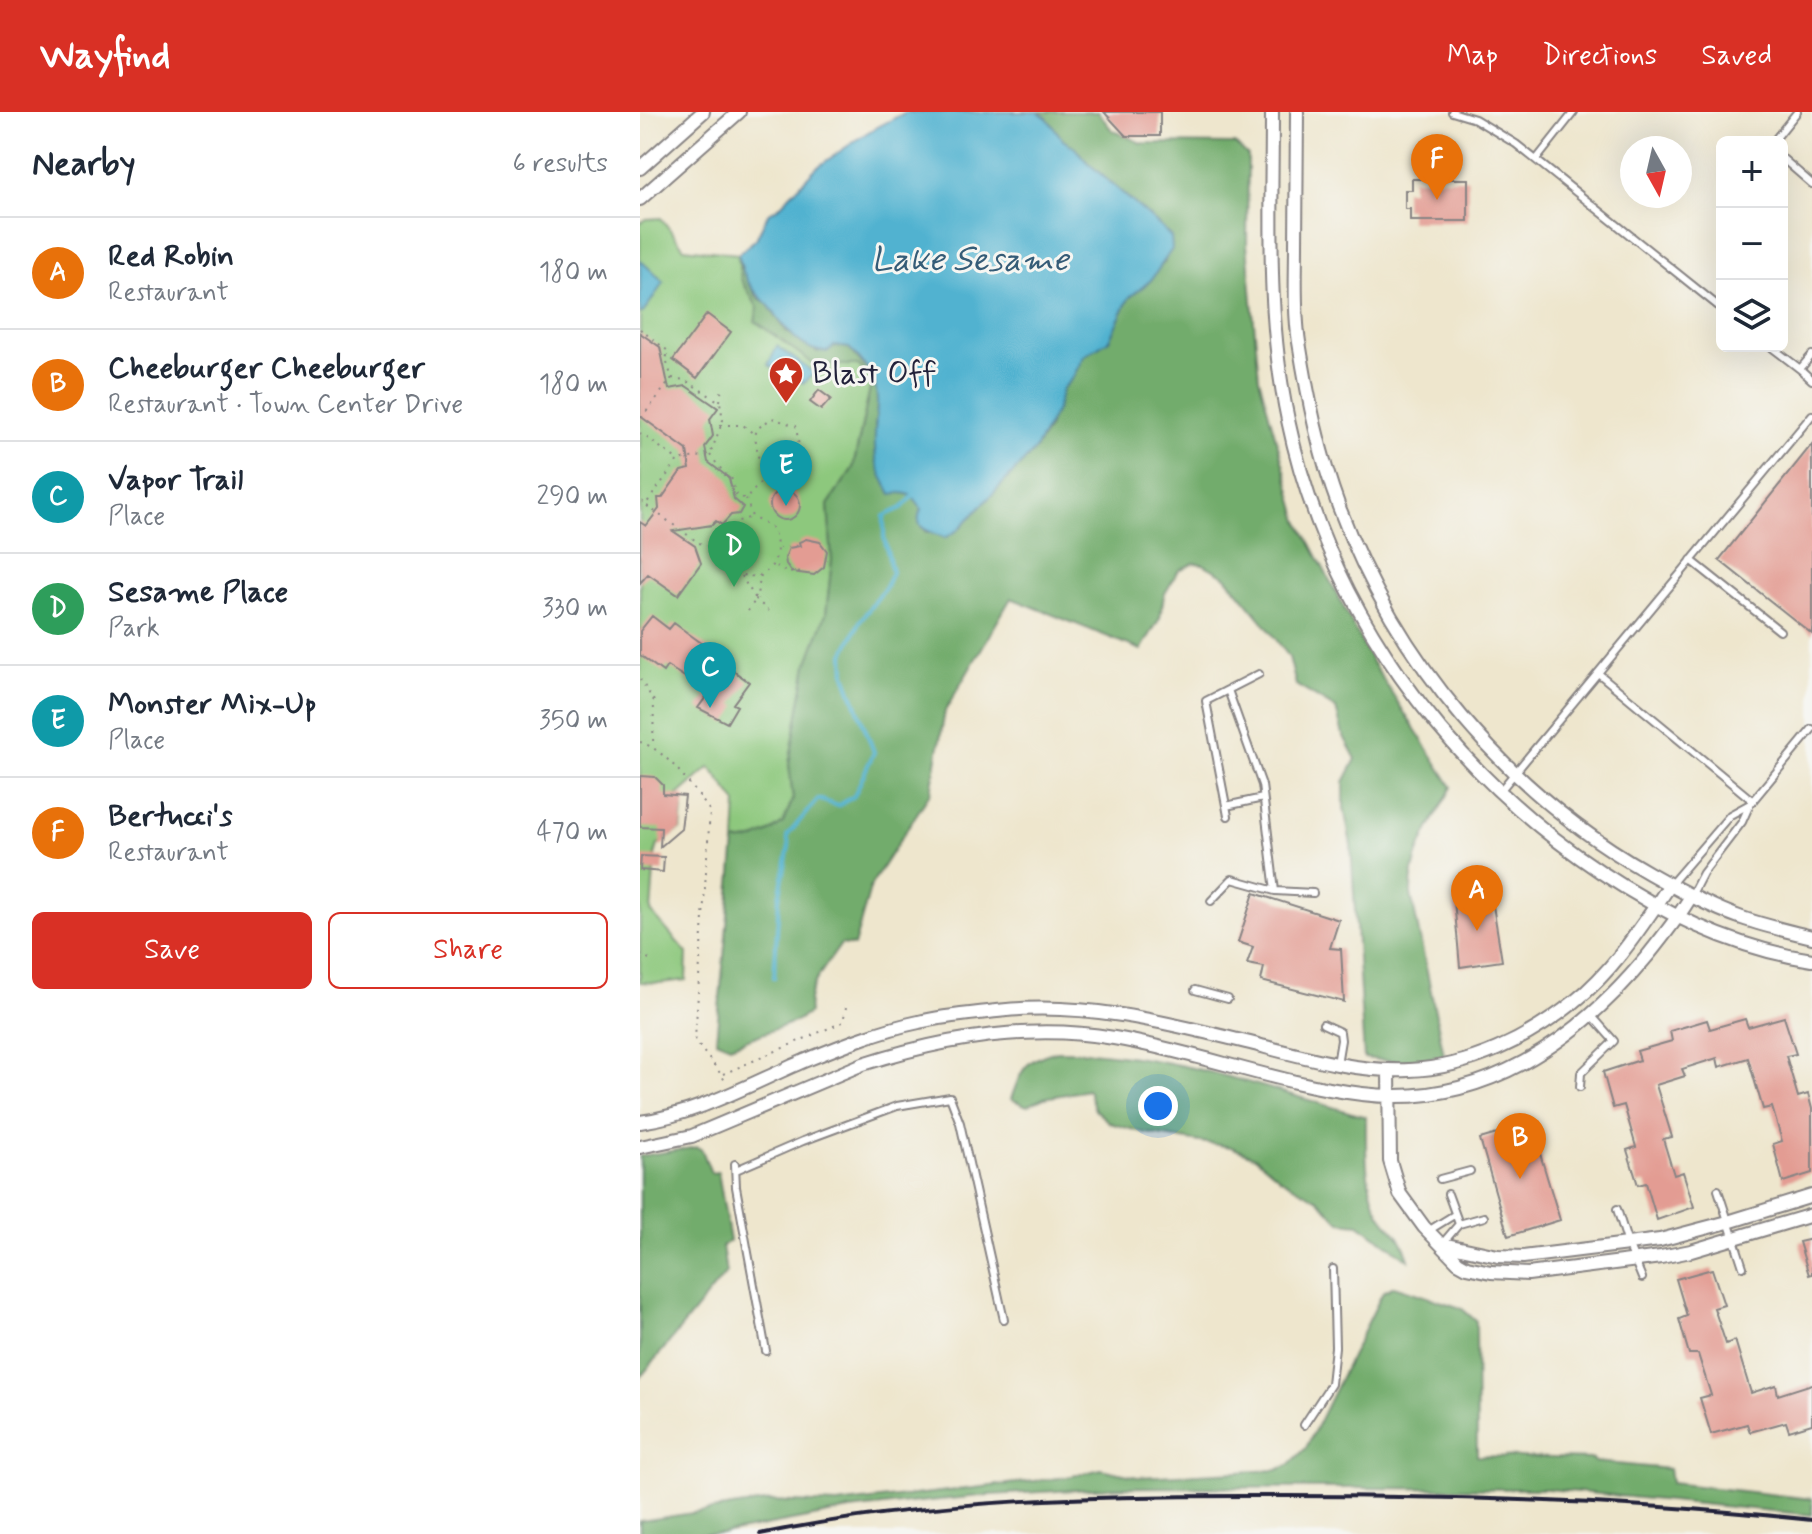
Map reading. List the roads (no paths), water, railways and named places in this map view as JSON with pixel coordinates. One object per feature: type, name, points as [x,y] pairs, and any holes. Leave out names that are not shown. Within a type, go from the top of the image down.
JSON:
[{"type":"street","points":[[640,168],[703,112]]},
{"type":"street","points":[[640,199],[739,112]]},
{"type":"street","points":[[1272,112],[1273,329],[1288,422],[1310,498],[1354,601],[1395,671],[1436,725],[1500,791],[1578,856],[1679,917],[1742,943],[1812,960]]},
{"type":"street","points":[[1297,112],[1298,326],[1323,461],[1362,560],[1403,637],[1460,716],[1516,773],[1590,837],[1691,896],[1740,918],[1812,937]]},
{"type":"street","points":[[640,1122],[673,1116],[832,1050],[904,1025],[1016,1009],[1094,1010],[1140,1017],[1337,1064],[1389,1070],[1435,1067],[1474,1057],[1519,1039],[1575,1002],[1622,953],[1670,885]]},
{"type":"street","points":[[640,1147],[692,1136],[863,1064],[892,1055],[968,1038],[1023,1033],[1058,1032],[1113,1037],[1323,1088],[1366,1095],[1437,1091],[1473,1083],[1515,1069],[1547,1051],[1592,1016],[1639,966],[1679,917],[1691,896]]},
{"type":"street","points":[[1389,1070],[1390,1161],[1394,1179],[1411,1212],[1458,1262],[1467,1267],[1505,1274],[1528,1274],[1634,1261],[1691,1251],[1812,1215]]},
{"type":"street","points":[[1442,1244],[1498,1256],[1523,1257],[1660,1240],[1812,1196]]},
{"type":"lane","points":[[1452,112],[1492,128],[1536,160],[1716,304]]},
{"type":"lane","points":[[1536,160],[1574,112]]},
{"type":"lane","points":[[1778,136],[1797,112]]},
{"type":"lane","points":[[1788,163],[1812,184]]},
{"type":"lane","points":[[1778,352],[1812,380]]},
{"type":"lane","points":[[1800,369],[1812,355]]},
{"type":"lane","points":[[1500,791],[1812,415]]},
{"type":"lane","points":[[1691,560],[1780,631]]},
{"type":"lane","points":[[1598,673],[1752,802]]},
{"type":"lane","points":[[1228,816],[1206,701],[1259,674]]},
{"type":"lane","points":[[1228,690],[1262,785],[1275,891]]},
{"type":"lane","points":[[1691,896],[1703,873],[1742,822],[1752,802],[1812,729]]},
{"type":"lane","points":[[1226,806],[1263,798]]},
{"type":"lane","points":[[1670,885],[1730,815],[1752,802]]},
{"type":"lane","points":[[1211,901],[1232,879],[1275,891],[1313,893]]},
{"type":"lane","points":[[1195,990],[1228,999]]},
{"type":"lane","points":[[1580,1087],[1581,1073],[1614,1041],[1592,1016]]},
{"type":"lane","points":[[1323,1024],[1340,1032],[1337,1064]]},
{"type":"lane","points":[[766,1351],[735,1167],[897,1106],[950,1097],[960,1123],[1004,1320]]},
{"type":"lane","points":[[1440,1179],[1470,1171]]},
{"type":"lane","points":[[1718,1190],[1743,1267]]},
{"type":"lane","points":[[1448,1194],[1459,1224]]},
{"type":"lane","points":[[1617,1209],[1642,1278]]},
{"type":"lane","points":[[1428,1231],[1454,1215]]},
{"type":"lane","points":[[1442,1244],[1459,1224],[1484,1217]]},
{"type":"lane","points":[[1304,1425],[1331,1384],[1335,1347],[1333,1269]]},
{"type":"water","name":"Lake Sesame","points":[[906,112],[1038,112],[1047,118],[1063,140],[1171,237],[1172,249],[1151,280],[1129,298],[1109,340],[1084,356],[1072,379],[1062,389],[1057,409],[1034,451],[958,530],[945,538],[921,526],[921,509],[916,500],[906,493],[891,494],[882,477],[875,441],[876,388],[863,363],[849,348],[834,346],[827,352],[817,351],[794,337],[751,287],[738,254],[756,239],[768,214],[779,207],[816,168],[868,132]]},
{"type":"water","points":[[640,260],[664,282],[643,313],[640,313]]},
{"type":"water","points":[[777,346],[814,373],[804,383],[768,365]]},
{"type":"waterway","points":[[774,978],[779,898],[789,846],[787,836],[818,799],[838,806],[854,796],[874,752],[845,675],[844,654],[860,621],[885,588],[892,572],[884,537],[884,516],[902,508],[913,496]]},
{"type":"railway","points":[[760,1534],[825,1522],[956,1506],[1154,1496],[1352,1496],[1549,1501],[1681,1508],[1812,1520]]},
{"type":"place","name":"Bertucci's","points":[[1437,200]]},
{"type":"place","name":"Blast Off","points":[[786,405]]},
{"type":"place","name":"Monster Mix-Up","points":[[786,506]]},
{"type":"place","name":"Sesame Place","points":[[734,587]]},
{"type":"place","name":"Vapor Trail","points":[[710,708]]},
{"type":"place","name":"Red Robin","points":[[1477,931]]},
{"type":"place","name":"Cheeburger Cheeburger","points":[[1520,1179]]}]
